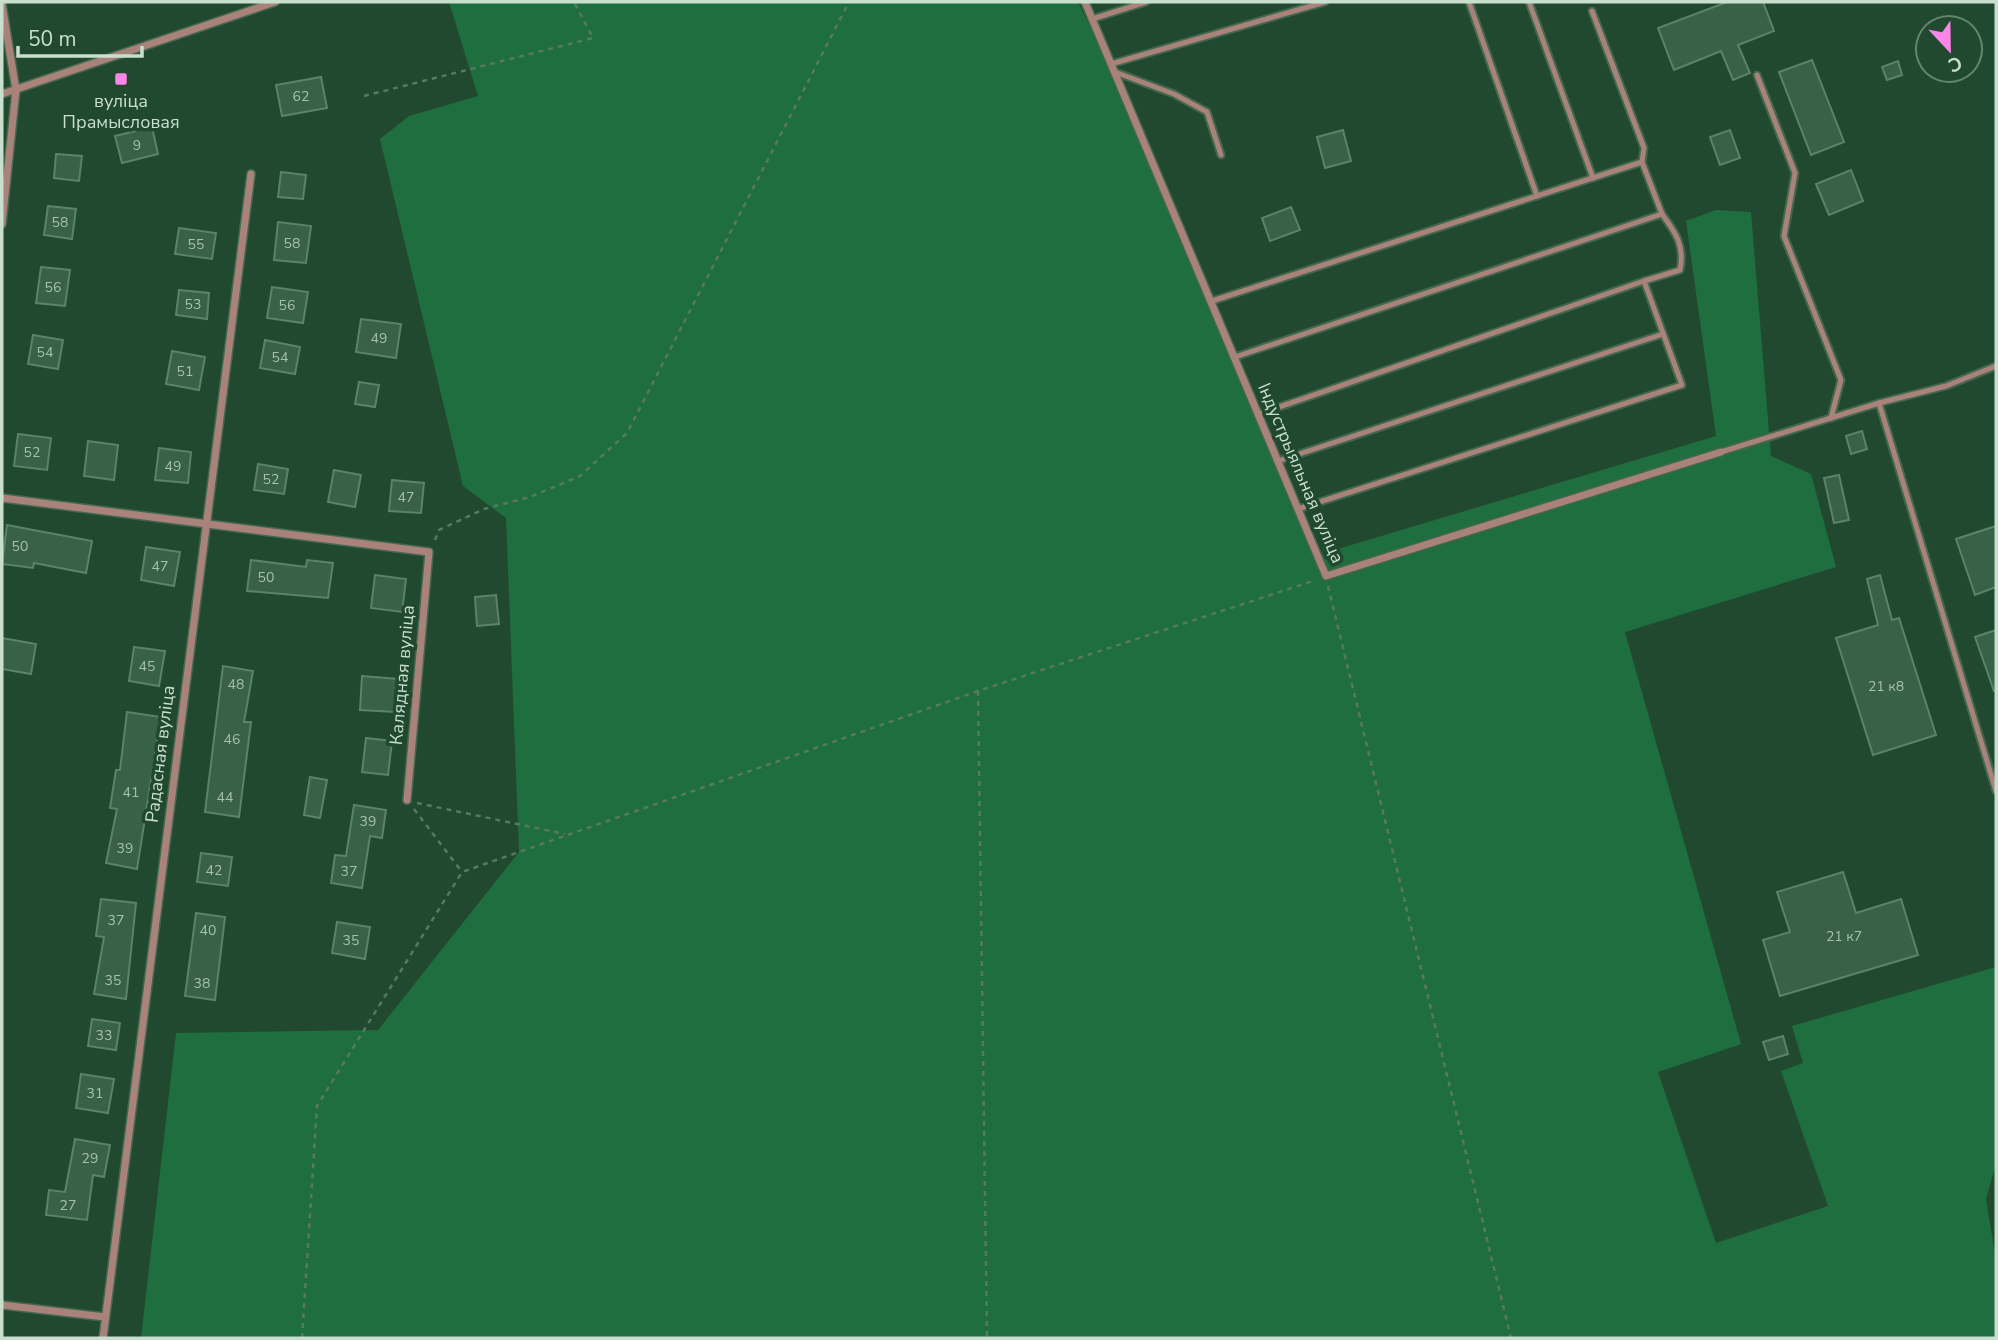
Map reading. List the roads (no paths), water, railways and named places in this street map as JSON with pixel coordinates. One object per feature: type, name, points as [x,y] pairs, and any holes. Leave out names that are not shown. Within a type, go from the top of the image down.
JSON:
[{"type":"street","points":[[2,94],[275,2]]},
{"type":"street","name":"Індустрыяльная вуліца","points":[[1085,2],[1326,576],[1721,453]]},
{"type":"street","points":[[2,4],[16,90],[2,224]]},
{"type":"street","name":"Радасная вуліца","points":[[103,1338],[251,174]]},
{"type":"street","points":[[2,498],[205,525]]},
{"type":"street","name":"Калядная вуліца","points":[[205,525],[429,552],[407,800]]},
{"type":"street","points":[[2,1305],[105,1317]]},
{"type":"lane","points":[[1092,19],[1146,2]]},
{"type":"lane","points":[[1113,68],[1325,2]]},
{"type":"lane","points":[[1469,2],[1537,196]]},
{"type":"lane","points":[[1529,2],[1593,178]]},
{"type":"lane","points":[[1259,414],[1681,270],[1683,254],[1677,234],[1662,214],[1642,162],[1644,148],[1592,11]]},
{"type":"lane","points":[[1113,68],[1207,111],[1221,155]]},
{"type":"lane","points":[[1757,75],[1795,173],[1784,236],[1841,380],[1831,418]]},
{"type":"lane","points":[[1212,301],[1642,162]]},
{"type":"lane","points":[[1235,357],[1662,214]]},
{"type":"lane","points":[[1298,509],[1682,385],[1644,281]]},
{"type":"lane","points":[[1278,461],[1663,334]]},
{"type":"lane","points":[[1721,453],[1879,402],[1947,386],[1996,366]]},
{"type":"lane","points":[[1879,402],[1996,791]]},
{"type":"place","name":"вуліца Прамысловая","points":[[121,79]]}]
